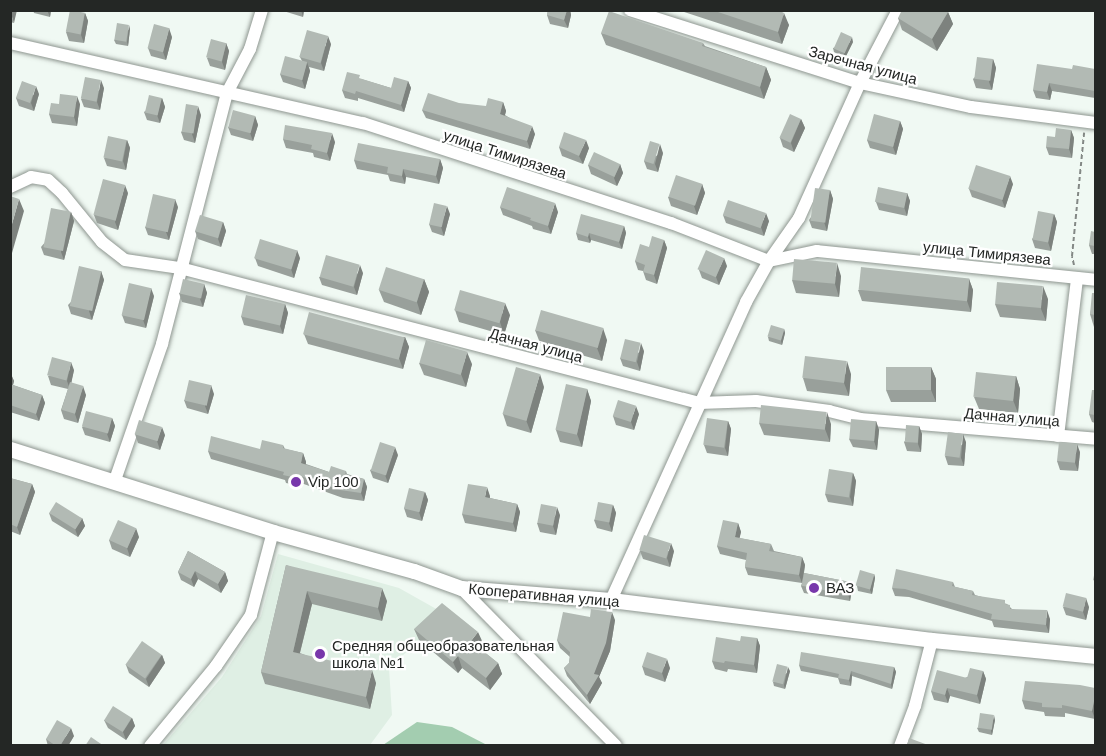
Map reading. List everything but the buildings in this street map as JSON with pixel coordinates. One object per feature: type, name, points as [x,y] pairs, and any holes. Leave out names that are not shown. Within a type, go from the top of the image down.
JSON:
[{"type":"street","points":[[115,480],[162,344],[227,93],[250,49],[262,10]]},
{"type":"street","name":"Заречная улица","points":[[630,10],[860,83],[971,107],[1090,122]]},
{"type":"street","points":[[611,600],[746,302],[769,261],[799,218],[860,83],[898,10]]},
{"type":"street","name":"улица Тимирязева","points":[[10,43],[363,123],[671,223],[769,261],[817,252],[1095,280]]},
{"type":"street","name":"Дачная улица","points":[[10,187],[31,177],[48,180],[62,193],[102,242],[125,260],[180,268],[699,403],[756,401],[829,411],[860,419],[1095,439]]},
{"type":"street","points":[[1058,436],[1077,278]]},
{"type":"street","name":"Кооперативная улица","points":[[10,448],[273,532],[414,571],[461,588],[611,600],[932,640],[1095,656]]},
{"type":"street","points":[[150,746],[216,666],[252,615],[273,532]]},
{"type":"street","points":[[461,588],[616,746]]},
{"type":"street","points":[[900,746],[915,706],[932,640]]},
{"type":"path","points":[[1077,278],[1072,256],[1090,122]]},
{"type":"shaded area","name":"Средняя общеобразовательная школа №1","points":[[278,554],[399,588],[447,615],[389,668],[392,715],[370,745],[162,746],[222,677],[261,616]]},
{"type":"green space","points":[[417,722],[452,727],[487,745],[383,745]]},
{"type":"place","name":"Vip 100","points":[[296,482]]},
{"type":"place","name":"ВАЗ","points":[[814,588]]},
{"type":"place","name":"Средняя общеобразовательная школа №1","points":[[320,654]]}]
